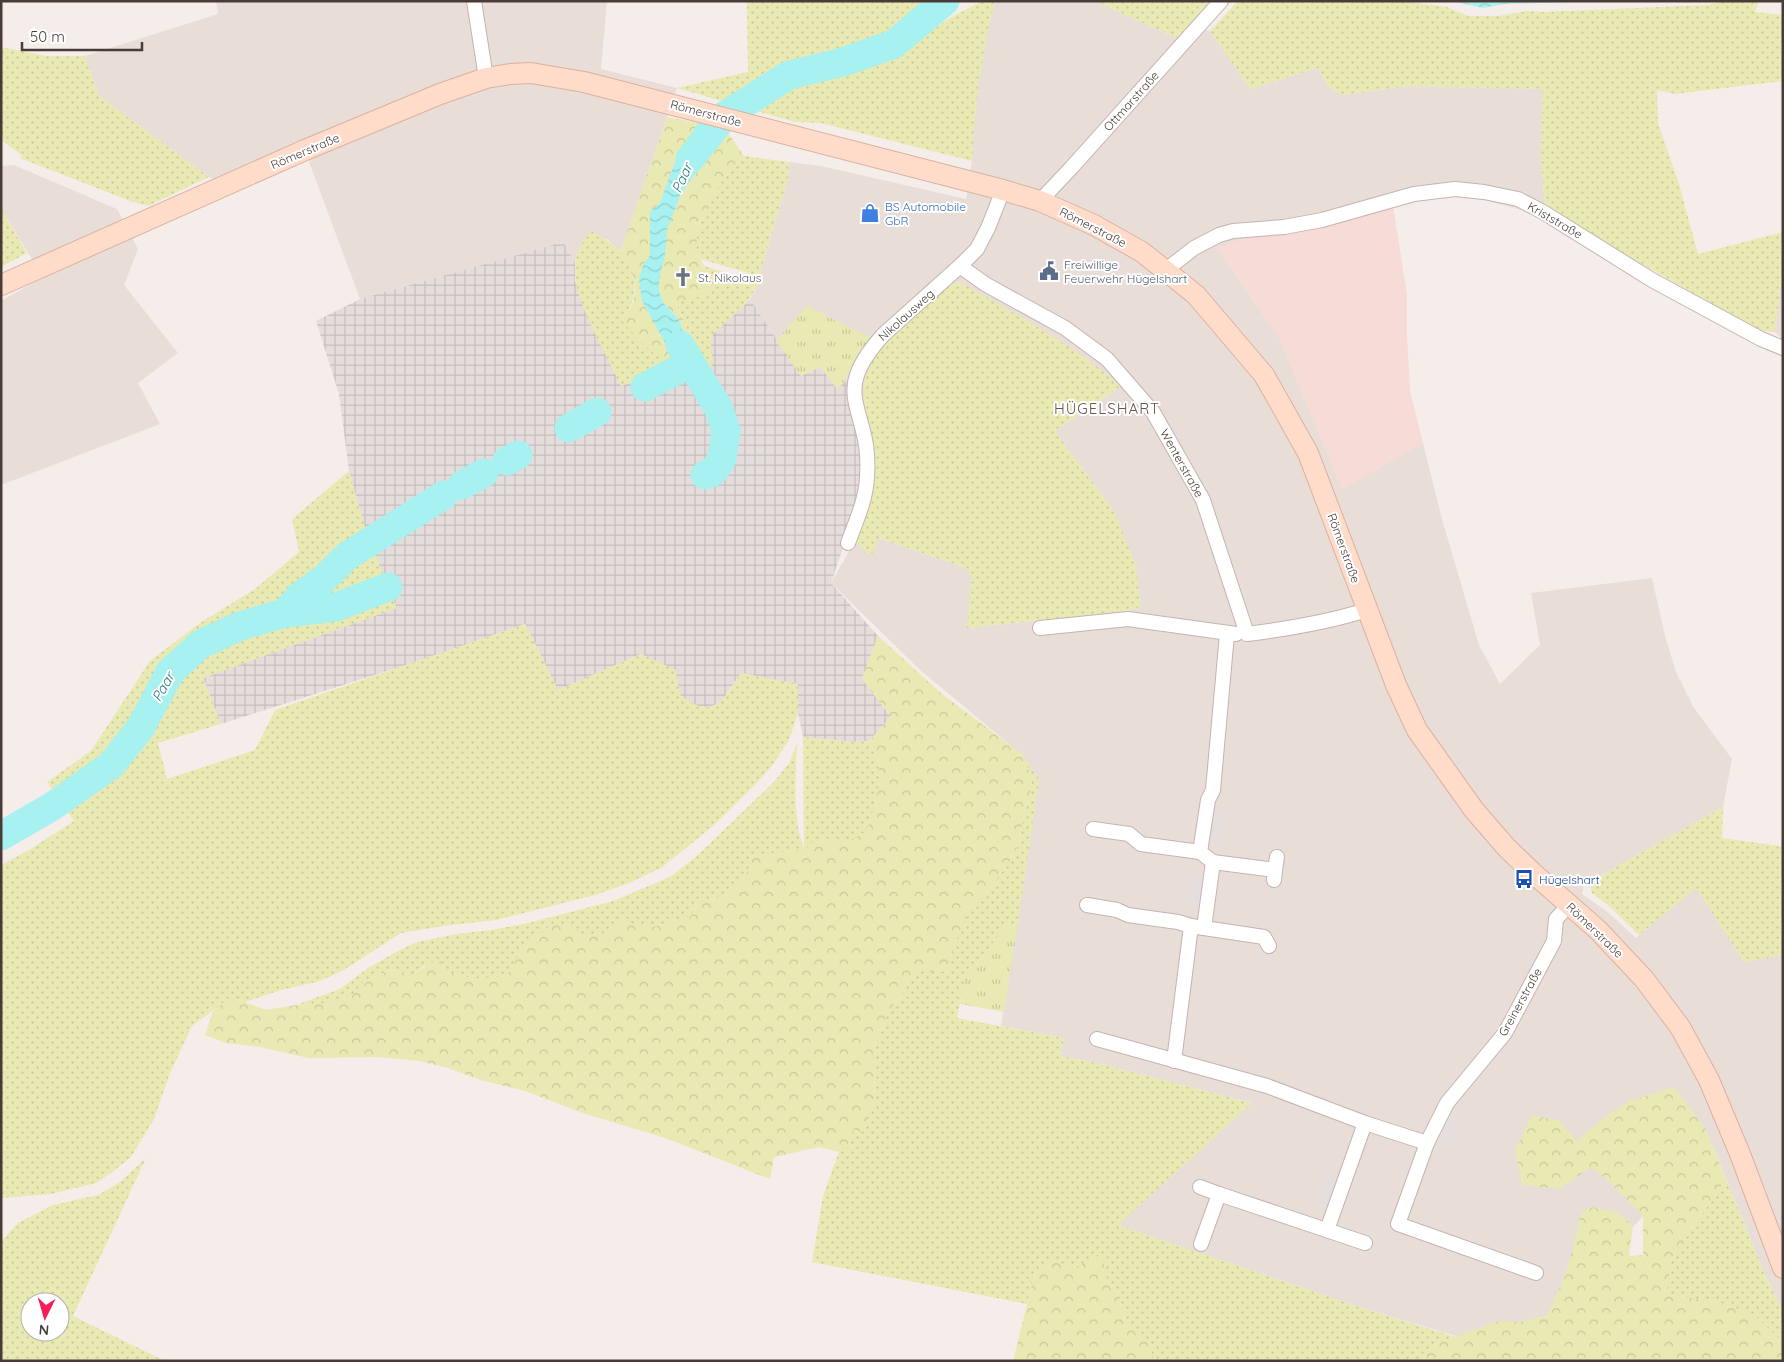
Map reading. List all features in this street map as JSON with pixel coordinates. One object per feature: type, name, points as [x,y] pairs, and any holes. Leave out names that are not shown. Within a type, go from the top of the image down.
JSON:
[{"type":"main road","name":"Römerstraße","points":[[1,285],[305,150],[440,94],[486,78],[510,74],[530,73],[554,76],[694,109],[1003,190],[1040,201],[1094,225],[1142,252],[1196,295],[1264,375],[1308,453],[1348,554],[1396,685],[1417,730],[1474,810],[1506,847],[1598,930],[1644,978],[1680,1027],[1709,1080],[1740,1154],[1783,1268]]},
{"type":"street","points":[[474,1],[486,78]]},
{"type":"street","name":"Ottmarstraße","points":[[1040,201],[1221,1]]},
{"type":"street","name":"Kriststraße","points":[[1166,270],[1194,248],[1219,235],[1233,231],[1284,227],[1322,220],[1414,194],[1455,189],[1484,192],[1518,199],[1544,212],[1652,280],[1761,339],[1783,348]]},
{"type":"street","name":"Nikolausweg","points":[[848,543],[863,502],[867,478],[864,431],[856,408],[854,388],[857,374],[874,344],[977,249],[988,228],[1003,190]]},
{"type":"street","name":"Wenterstraße","points":[[960,266],[985,284],[1065,328],[1107,359],[1153,412],[1203,500],[1246,634]]},
{"type":"street","points":[[1040,628],[1128,619],[1227,634],[1246,634],[1331,620],[1367,610]]},
{"type":"street","points":[[1200,852],[1208,800],[1214,790],[1227,634]]},
{"type":"street","points":[[1093,829],[1129,834],[1141,844],[1200,852],[1213,862],[1275,869]]},
{"type":"street","points":[[1174,1061],[1198,927],[1213,862]]},
{"type":"street","name":"Greinerstraße","points":[[1536,1272],[1398,1224],[1427,1144],[1447,1103],[1505,1033],[1554,941],[1556,919],[1569,905]]},
{"type":"street","points":[[1087,906],[1117,910],[1128,915],[1264,937],[1270,946]]},
{"type":"street","points":[[1097,1039],[1267,1086],[1427,1144]]},
{"type":"street","points":[[1327,1230],[1365,1123]]},
{"type":"street","points":[[1200,1187],[1365,1243]]},
{"type":"street","points":[[1201,1244],[1219,1194]]},
{"type":"shaded area","points":[[216,1],[607,1],[601,69],[677,88],[621,251],[607,239],[584,239],[575,262],[563,242],[360,299],[305,151],[226,185],[209,177],[99,96],[85,56],[218,14]]},
{"type":"shaded area","points":[[995,1],[1094,1],[1179,39],[1192,24],[1210,31],[1250,89],[1318,68],[1328,86],[1342,95],[1408,86],[1543,89],[1541,157],[1545,204],[1536,214],[1488,201],[1451,195],[1416,200],[1217,248],[1279,337],[1342,489],[1423,443],[1442,519],[1479,645],[1500,684],[1540,645],[1531,593],[1652,578],[1665,636],[1676,672],[1694,708],[1732,759],[1723,807],[1584,885],[1582,894],[1609,913],[1636,938],[1696,887],[1744,961],[1783,955],[1783,1312],[1761,1266],[1713,1146],[1643,1216],[1520,1355],[1362,1308],[1117,1225],[1252,1103],[1093,1062],[1060,1056],[1064,1038],[1001,1026],[1039,780],[1021,754],[919,669],[831,583],[855,541],[879,538],[966,568],[972,576],[968,628],[1126,611],[1141,607],[1115,513],[1055,431],[1120,387],[960,282],[949,285],[903,325],[862,406],[801,376],[750,299],[759,283],[759,276],[788,178],[789,162],[821,166],[966,199],[972,161],[975,104],[987,33]]},
{"type":"shaded area","points":[[14,165],[117,209],[138,249],[124,285],[178,353],[138,383],[160,424],[1,485],[1,301],[43,277],[1,209],[1,166]]},
{"type":"shaded area","points":[[1393,206],[1407,294],[1410,391],[1423,443],[1342,490],[1279,337],[1217,248],[1244,238],[1311,228]]},
{"type":"shaded area","points":[[563,242],[575,262],[575,281],[621,386],[679,363],[694,382],[700,379],[711,371],[711,340],[713,334],[750,299],[801,376],[820,367],[837,389],[845,381],[849,387],[860,442],[860,497],[831,583],[878,636],[862,679],[891,717],[869,741],[853,742],[803,737],[798,713],[798,685],[741,673],[721,702],[710,707],[695,706],[680,695],[641,654],[558,690],[525,624],[412,663],[221,724],[203,678],[396,608],[367,535],[349,471],[339,394],[316,321],[360,299]]},
{"type":"shaded area","points":[[1783,264],[1783,340],[1775,332]]},
{"type":"shaded area","points":[[1212,809],[1224,810],[1220,845],[1208,843]]},
{"type":"shaded area","points":[[1193,871],[1204,872],[1200,906],[1189,905]]},
{"type":"shaded area","points":[[1448,1120],[1459,1125],[1449,1147],[1438,1143]]},
{"type":"shaded area","points":[[1327,1175],[1338,1179],[1329,1208],[1317,1204]]},
{"type":"green space","points":[[747,1],[926,1],[888,30],[913,42],[950,18],[982,1],[995,1],[979,81],[972,161],[821,123],[795,122],[677,88],[748,72]]},
{"type":"green space","points":[[1094,1],[1211,1],[1179,39]]},
{"type":"green space","points":[[1238,1],[1401,1],[1447,7],[1468,16],[1499,16],[1527,11],[1544,12],[1706,5],[1725,1],[1759,1],[1755,12],[1783,15],[1783,81],[1675,94],[1657,90],[1658,123],[1679,184],[1698,254],[1783,232],[1783,264],[1775,332],[1762,331],[1720,308],[1617,250],[1545,204],[1541,157],[1543,89],[1408,86],[1342,95],[1328,86],[1318,68],[1250,89],[1210,31]]},
{"type":"green space","points":[[1,47],[46,56],[85,56],[99,96],[209,177],[148,206],[130,201],[20,158],[23,156],[1,140]]},
{"type":"green space","points":[[667,117],[698,123],[676,159],[660,204],[650,212],[650,255],[643,265],[642,301],[665,343],[679,363],[675,365],[650,350],[622,321],[634,300],[635,286],[631,268],[621,251]]},
{"type":"green space","points":[[726,130],[744,156],[719,185],[700,227],[697,250],[705,267],[712,294],[675,302],[691,337],[691,354],[679,320],[663,302],[659,293],[659,279],[666,242],[666,230],[681,194]]},
{"type":"green space","points":[[744,156],[789,162],[788,178],[759,276],[700,259],[696,248],[700,225],[712,197],[728,173]]},
{"type":"green space","points":[[1,209],[27,253],[1,267]]},
{"type":"green space","points":[[591,231],[607,240],[621,251],[626,258],[633,274],[634,292],[631,305],[626,313],[654,353],[668,359],[675,365],[621,386],[585,312],[576,284],[575,270],[577,257],[582,244]]},
{"type":"green space","points":[[704,266],[759,283],[745,305],[713,334],[711,345],[712,366],[706,375],[691,354],[691,337],[675,301],[712,294]]},
{"type":"green space","points":[[960,282],[1063,343],[1121,386],[1055,431],[1115,513],[1136,565],[1141,607],[1126,611],[967,628],[972,576],[966,568],[879,538],[871,556],[855,541],[871,492],[862,406],[865,375],[878,350],[903,325],[950,285]]},
{"type":"green space","points":[[807,306],[873,339],[850,373],[847,372],[845,381],[838,389],[820,367],[801,376],[776,341]]},
{"type":"green space","points":[[349,471],[367,535],[397,608],[203,678],[221,724],[158,743],[167,779],[255,750],[275,710],[525,624],[558,690],[641,654],[676,670],[680,695],[702,707],[716,705],[723,700],[741,673],[798,684],[798,713],[789,740],[771,767],[712,827],[661,868],[629,883],[595,895],[496,920],[401,933],[342,971],[320,981],[281,990],[245,1002],[231,997],[192,1026],[170,1073],[154,1119],[131,1157],[96,1183],[51,1194],[1,1198],[1,865],[29,850],[74,821],[47,782],[91,751],[150,661],[200,623],[255,589],[299,552],[292,519]]},
{"type":"green space","points":[[878,636],[942,694],[1022,754],[1032,778],[1030,796],[1023,818],[1019,844],[1007,866],[990,888],[970,906],[954,946],[948,969],[938,973],[918,969],[901,996],[888,1011],[875,1048],[874,1108],[861,1132],[853,1129],[850,1147],[839,1152],[819,1147],[774,1157],[770,1179],[668,1139],[583,1113],[525,1091],[480,1080],[448,1068],[419,1061],[378,1057],[309,1058],[260,1047],[226,1043],[205,1035],[213,1011],[231,997],[266,1010],[324,1003],[352,996],[363,982],[393,969],[412,975],[438,959],[451,973],[474,979],[507,976],[519,954],[534,938],[551,925],[574,926],[584,936],[611,932],[616,920],[653,927],[691,916],[696,904],[726,894],[739,885],[744,878],[752,856],[804,850],[814,841],[846,842],[866,832],[874,807],[879,779],[878,763],[869,741],[891,717],[862,679]]},
{"type":"green space","points":[[803,737],[853,742],[869,741],[878,763],[879,780],[874,807],[866,832],[846,842],[814,841],[805,850],[752,856],[744,878],[739,885],[726,894],[696,904],[691,916],[653,927],[617,921],[611,932],[584,936],[574,926],[534,938],[519,954],[508,976],[474,979],[424,966],[412,975],[393,969],[363,982],[352,996],[324,1003],[296,1005],[340,989],[368,968],[417,942],[528,923],[613,901],[670,877],[697,856],[774,782],[789,763],[797,744],[796,811],[800,837],[804,848]]},
{"type":"green space","points":[[1022,754],[1039,780],[1017,928],[1009,922],[964,981],[957,1018],[1064,1038],[1060,1056],[1093,1062],[1252,1103],[1118,1225],[1362,1308],[1456,1337],[1433,1345],[1421,1361],[1154,1361],[1148,1340],[1125,1320],[1120,1297],[1107,1278],[1077,1267],[1052,1262],[1035,1272],[1027,1304],[812,1262],[823,1196],[839,1152],[850,1147],[853,1129],[874,1108],[875,1048],[888,1011],[901,996],[918,968],[938,973],[948,969],[954,946],[970,906],[990,888],[1019,845],[1032,779]]},
{"type":"green space","points":[[1723,807],[1722,838],[1783,848],[1783,955],[1744,962],[1696,888],[1639,935],[1608,905],[1592,893],[1589,882]]},
{"type":"green space","points":[[1009,922],[1017,928],[1004,1012],[960,1004],[964,981]]},
{"type":"green space","points":[[1674,1087],[1706,1130],[1726,1179],[1671,1258],[1667,1294],[1721,1303],[1756,1316],[1783,1343],[1783,1361],[1421,1361],[1433,1345],[1499,1321],[1521,1322],[1547,1315],[1568,1267],[1580,1216],[1590,1207],[1617,1212],[1633,1226],[1629,1256],[1643,1255],[1643,1216],[1612,1184],[1591,1167],[1560,1189],[1522,1185],[1515,1150],[1532,1116],[1558,1120],[1577,1141],[1600,1121],[1629,1101]]},
{"type":"green space","points":[[146,1158],[73,1316],[165,1361],[1,1361],[1,1242],[18,1223],[53,1205],[98,1195],[120,1182]]},
{"type":"green space","points":[[1726,1179],[1761,1266],[1783,1312],[1783,1343],[1755,1316],[1721,1303],[1666,1294],[1671,1258]]},
{"type":"green space","points":[[1101,1253],[1107,1278],[1120,1297],[1125,1320],[1148,1340],[1154,1361],[1013,1361],[1035,1272],[1052,1261],[1077,1267]]},
{"type":"water","points":[[1452,1],[1603,1],[1504,4],[1483,8]]},
{"type":"water","points":[[698,123],[726,130],[681,194],[667,230],[665,255],[659,279],[659,292],[663,302],[679,320],[691,354],[706,375],[694,383],[665,343],[642,301],[639,279],[643,265],[650,255],[650,212],[660,203],[676,159]]},
{"type":"water","points":[[716,389],[732,412],[735,428],[726,466],[708,480],[702,469],[713,462],[717,427],[716,417],[705,396]]},
{"type":"waterway","name":"Paar","points":[[690,159],[724,116],[789,75],[843,62],[894,44],[945,1]]},
{"type":"waterway","name":"Paar","points":[[680,345],[719,409],[726,431],[722,459],[713,472],[705,475]]},
{"type":"waterway","points":[[645,387],[691,363]]},
{"type":"waterway","points":[[569,428],[597,412]]},
{"type":"waterway","points":[[507,461],[518,455]]},
{"type":"waterway","points":[[462,485],[484,473]]},
{"type":"waterway","points":[[285,613],[299,597],[325,578],[347,556],[444,495]]},
{"type":"waterway","name":"Paar","points":[[1,836],[53,806],[111,765],[141,727],[170,672],[201,644],[240,626],[285,613],[336,607],[388,587]]},
{"type":"place","name":"BS Automobile GbR","points":[[870,213]]},
{"type":"place","name":"Freiwillige Feuerwehr Hügelshart","points":[[1049,271]]},
{"type":"place","name":"St. Nikolaus","points":[[683,277]]},
{"type":"place","name":"Hügelshart","points":[[1524,879]]},
{"type":"district","name":"HÜGELSHART","points":[[1107,408]]}]
